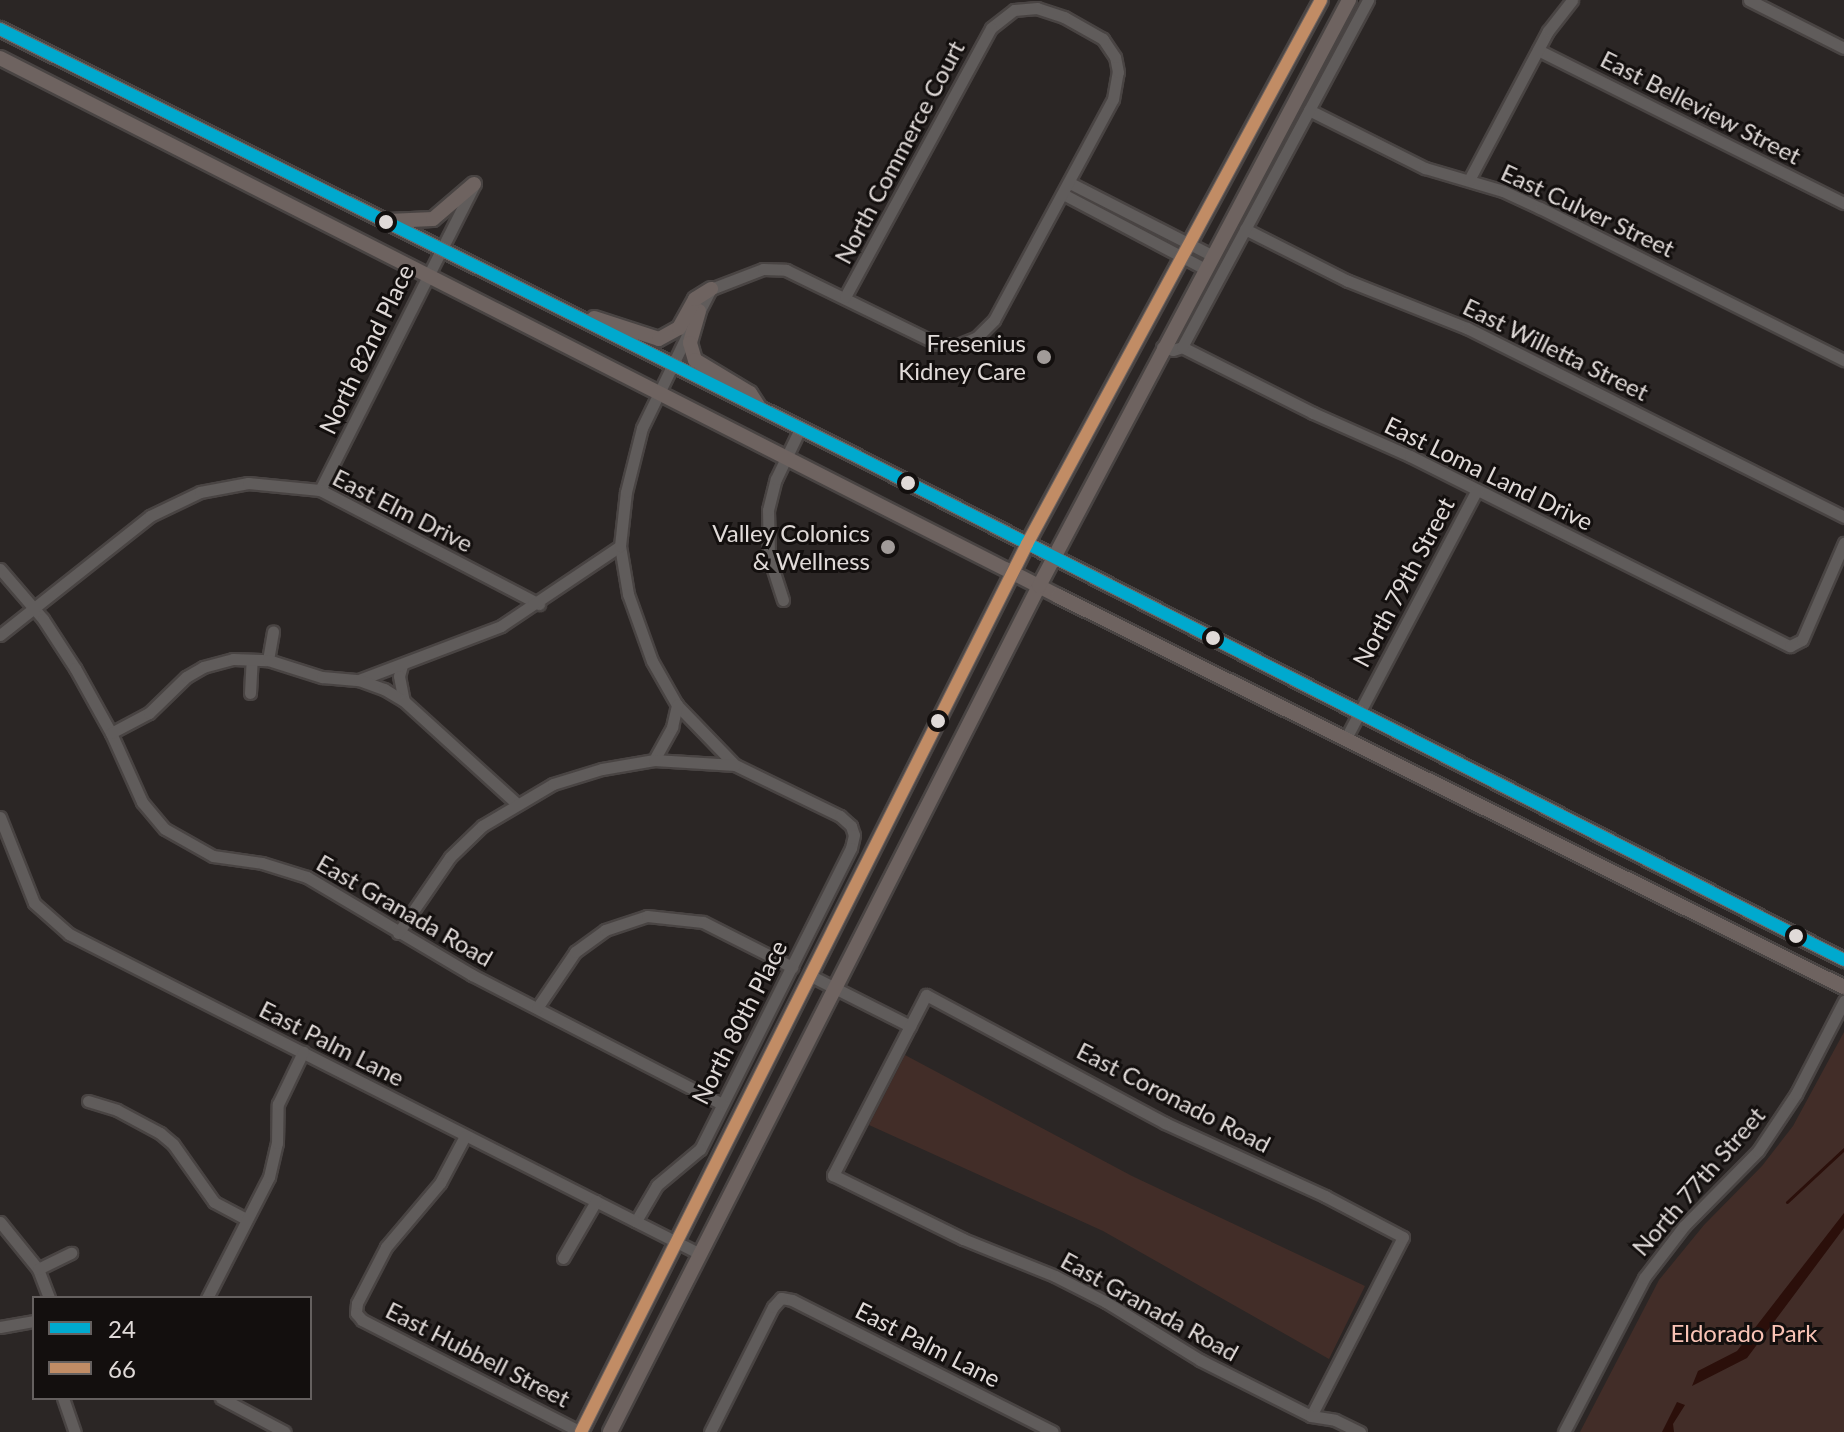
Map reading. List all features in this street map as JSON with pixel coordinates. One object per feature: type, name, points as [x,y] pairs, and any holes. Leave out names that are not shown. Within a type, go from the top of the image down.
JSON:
[{"type":"main road","points":[[1309,22],[1312,0]]},
{"type":"main road","points":[[581,1432],[1012,571],[1321,0]]},
{"type":"main road","points":[[610,1432],[1053,558],[1162,347],[1349,0]]},
{"type":"main road","points":[[0,29],[800,429],[1844,960]]},
{"type":"main road","points":[[0,58],[1039,586],[1844,987]]},
{"type":"main road","points":[[116,117],[128,93]]},
{"type":"main road","points":[[382,221],[433,219],[474,184]]},
{"type":"main road","points":[[530,295],[659,339],[679,328],[695,299],[711,289]]},
{"type":"main road","points":[[699,311],[690,343],[695,360],[750,393],[762,410]]},
{"type":"street","points":[[1182,347],[1368,0]]},
{"type":"street","points":[[1469,180],[1538,50],[1572,0]]},
{"type":"street","points":[[1749,0],[1844,48]]},
{"type":"street","name":"North Commerce Court","points":[[845,297],[991,28],[1014,10],[1049,10],[1097,34],[1110,48],[1118,72],[1117,87],[1070,183]]},
{"type":"street","name":"East Belleview Street","points":[[1538,50],[1844,203]]},
{"type":"street","name":"East Culver Street","points":[[1309,110],[1425,168],[1469,180],[1540,208],[1844,360]]},
{"type":"street","points":[[735,765],[677,705],[652,661],[628,594],[620,546],[633,456],[659,391],[711,289],[763,269],[778,269],[807,278],[938,344],[960,344],[977,337],[990,325],[1070,183],[1209,262]]},
{"type":"street","name":"North 82nd Place","points":[[320,490],[474,184]]},
{"type":"street","points":[[1063,194],[1186,250]]},
{"type":"street","name":"East Willetta Street","points":[[1245,229],[1348,281],[1467,328],[1844,517]]},
{"type":"street","name":"East Loma Land Drive","points":[[1162,347],[1173,350],[1182,347],[1784,644],[1795,647],[1802,640],[1844,543]]},
{"type":"street","points":[[783,600],[769,557],[768,510],[800,429]]},
{"type":"street","name":"East Elm Drive","points":[[0,635],[150,516],[179,500],[227,485],[248,483],[274,483],[320,490],[539,604]]},
{"type":"street","name":"North 79th Street","points":[[1346,738],[1477,490]]},
{"type":"street","points":[[359,680],[501,626],[539,604],[620,546]]},
{"type":"street","name":"East Granada Road","points":[[0,569],[33,608],[75,668],[111,733],[142,802],[165,829],[213,856],[262,863],[307,877],[398,933],[722,1104]]},
{"type":"street","points":[[268,660],[273,631]]},
{"type":"street","points":[[250,693],[252,660]]},
{"type":"street","points":[[111,733],[149,713],[186,677],[203,667],[217,661],[268,660],[322,677],[359,680],[404,701],[516,803]]},
{"type":"street","points":[[402,665],[399,676],[404,701]]},
{"type":"street","points":[[654,760],[672,727],[677,705]]},
{"type":"street","points":[[398,933],[450,857],[482,826],[516,803],[553,784],[602,769],[654,760],[735,765]]},
{"type":"street","name":"North 80th Place","points":[[636,1221],[657,1185],[688,1163],[700,1149],[851,848],[854,835],[851,826],[840,816],[735,765]]},
{"type":"street","name":"East Palm Lane","points":[[0,817],[34,903],[56,926],[700,1254]]},
{"type":"street","points":[[537,1008],[575,952],[605,930],[647,916],[703,922],[792,967]]},
{"type":"street","points":[[811,976],[910,1026]]},
{"type":"street","name":"East Coronado Road","points":[[910,1026],[926,995],[1165,1123],[1325,1196],[1403,1237],[1311,1416]]},
{"type":"street","name":"North 77th Street","points":[[1564,1432],[1644,1278],[1684,1226],[1758,1151],[1796,1094],[1844,1001]]},
{"type":"street","name":"East Granada Road","points":[[910,1026],[833,1175],[963,1239],[1068,1283],[1200,1360],[1311,1416],[1335,1420],[1360,1432]]},
{"type":"street","points":[[208,1296],[273,1164],[278,1104],[303,1052]]},
{"type":"street","points":[[88,1101],[117,1110],[160,1133],[173,1144],[214,1202],[246,1219]]},
{"type":"street","name":"East Hubbell Street","points":[[465,1136],[440,1183],[386,1247],[357,1303],[356,1313],[362,1320],[581,1432]]},
{"type":"street","points":[[563,1258],[596,1201]]},
{"type":"street","points":[[0,1222],[38,1269],[48,1296]]},
{"type":"street","points":[[38,1269],[71,1253]]},
{"type":"street","name":"East Palm Lane","points":[[710,1432],[781,1298],[792,1300],[1053,1432]]},
{"type":"street","points":[[0,1327],[32,1321]]},
{"type":"street","points":[[64,1400],[75,1432]]},
{"type":"street","points":[[225,1400],[282,1432]]},
{"type":"green space","name":"Eldorado Park","points":[[1844,1032],[1844,1432],[1580,1432],[1659,1280],[1704,1225],[1762,1166],[1793,1126]]},
{"type":"green space","points":[[905,1055],[1132,1176],[1365,1286],[1329,1359],[1103,1231],[869,1125]]},
{"type":"shaded area","points":[[1844,1213],[1844,1228],[1747,1358],[1692,1386],[1698,1371],[1737,1351]]},
{"type":"shaded area","points":[[1677,1402],[1685,1405],[1673,1424],[1674,1432],[1662,1432]]},
{"type":"waterway","points":[[1787,1202],[1844,1149]]},
{"type":"transit line","name":"66","points":[[581,1432],[1027,544],[1321,0]]},
{"type":"transit line","name":"24","points":[[0,29],[850,453],[1844,960]]},
{"type":"place","name":"Fresenius Kidney Care","points":[[1044,357]]},
{"type":"place","name":"Valley Colonics & Wellness","points":[[888,547]]}]
